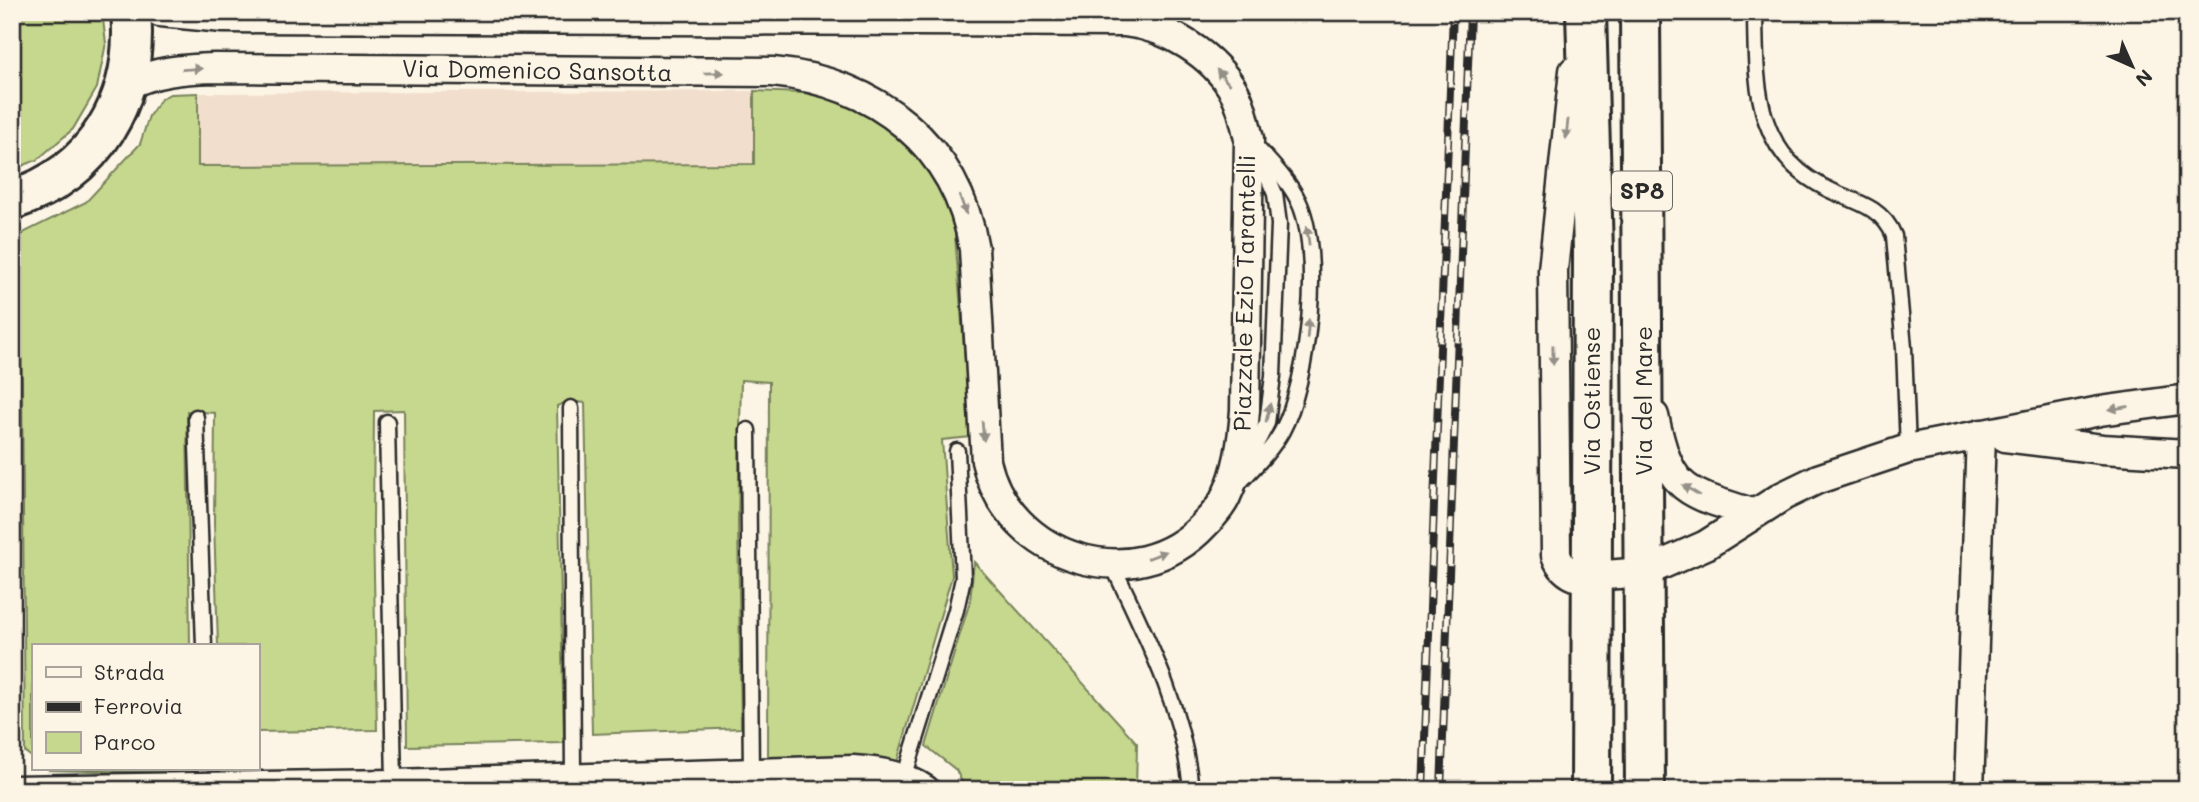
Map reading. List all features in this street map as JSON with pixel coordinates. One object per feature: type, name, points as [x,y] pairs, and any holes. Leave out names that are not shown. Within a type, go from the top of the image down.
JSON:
[{"type":"main road","points":[[12,200],[32,194],[56,181],[79,163],[100,139],[127,85],[133,34],[131,12]]},
{"type":"main road","name":"Via Ostiense","points":[[1584,12],[1593,251],[1591,790]]},
{"type":"main road","name":"Via del Mare","points":[[1640,12],[1645,790]]},
{"type":"street","name":"Via Domenico Sansotta","points":[[160,12],[200,17],[250,18],[994,17]]},
{"type":"street","name":"Piazzale Ezio Tarantelli","points":[[928,147],[955,186],[971,230],[985,447],[993,488],[1014,519],[1042,543],[1068,555],[1112,564],[1149,559],[1180,545],[1200,529],[1227,495],[1242,442],[1245,410],[1249,139],[1241,107],[1224,77],[1190,47],[1145,26],[1125,22],[994,17]]},
{"type":"street","name":"Via Domenico Sansotta","points":[[127,85],[168,71],[214,68],[773,72],[811,77],[855,93],[887,110],[928,147]]},
{"type":"street","points":[[1643,370],[1662,453],[1672,474],[1684,487],[1699,496],[1755,514]]},
{"type":"street","points":[[1592,576],[1645,572],[1706,545],[1783,496],[1818,479],[1908,449],[2100,411],[2187,399]]},
{"type":"street","points":[[1981,434],[2078,446],[2187,454]]},
{"type":"street","points":[[1969,790],[1981,434]]},
{"type":"street","points":[[12,790],[209,777],[394,784],[853,770],[874,772],[915,784]]},
{"type":"lane","points":[[1755,12],[1756,62],[1761,104],[1773,141],[1797,169],[1815,182],[1880,214],[1889,224],[1894,236],[1904,348],[1908,449]]},
{"type":"lane","points":[[1227,495],[1267,454],[1283,429],[1304,372],[1310,304],[1310,242],[1303,212],[1290,186],[1249,139]]},
{"type":"lane","points":[[571,408],[573,779]]},
{"type":"lane","points":[[196,417],[204,644]]},
{"type":"lane","points":[[387,422],[394,784]]},
{"type":"lane","points":[[748,430],[751,774]]},
{"type":"lane","points":[[915,784],[963,578],[957,452]]},
{"type":"lane","points":[[1112,564],[1150,644],[1172,704],[1187,756],[1191,790]]},
{"type":"shaded area","points":[[754,91],[754,164],[197,166],[198,93]]},
{"type":"green space","points":[[12,12],[102,12],[106,43],[97,88],[73,129],[37,160],[12,170]]},
{"type":"green space","points":[[754,91],[825,94],[861,110],[917,149],[953,210],[971,437],[942,440],[952,576],[897,762],[768,759],[769,382],[741,380],[738,522],[741,728],[592,734],[585,403],[569,401],[557,406],[564,743],[407,746],[404,410],[374,411],[377,730],[259,732],[259,644],[218,644],[214,522],[215,413],[187,411],[190,644],[32,644],[32,757],[25,752],[22,383],[17,240],[25,232],[86,202],[140,144],[149,116],[161,99],[170,94],[198,93],[198,166],[754,164]]},
{"type":"green space","points":[[974,562],[1137,743],[1136,790],[966,790],[956,770],[926,746],[970,601]]},
{"type":"green space","points":[[49,770],[194,770],[194,773]]},
{"type":"railway","points":[[1423,790],[1453,12]]},
{"type":"railway","points":[[1441,790],[1470,12]]}]
